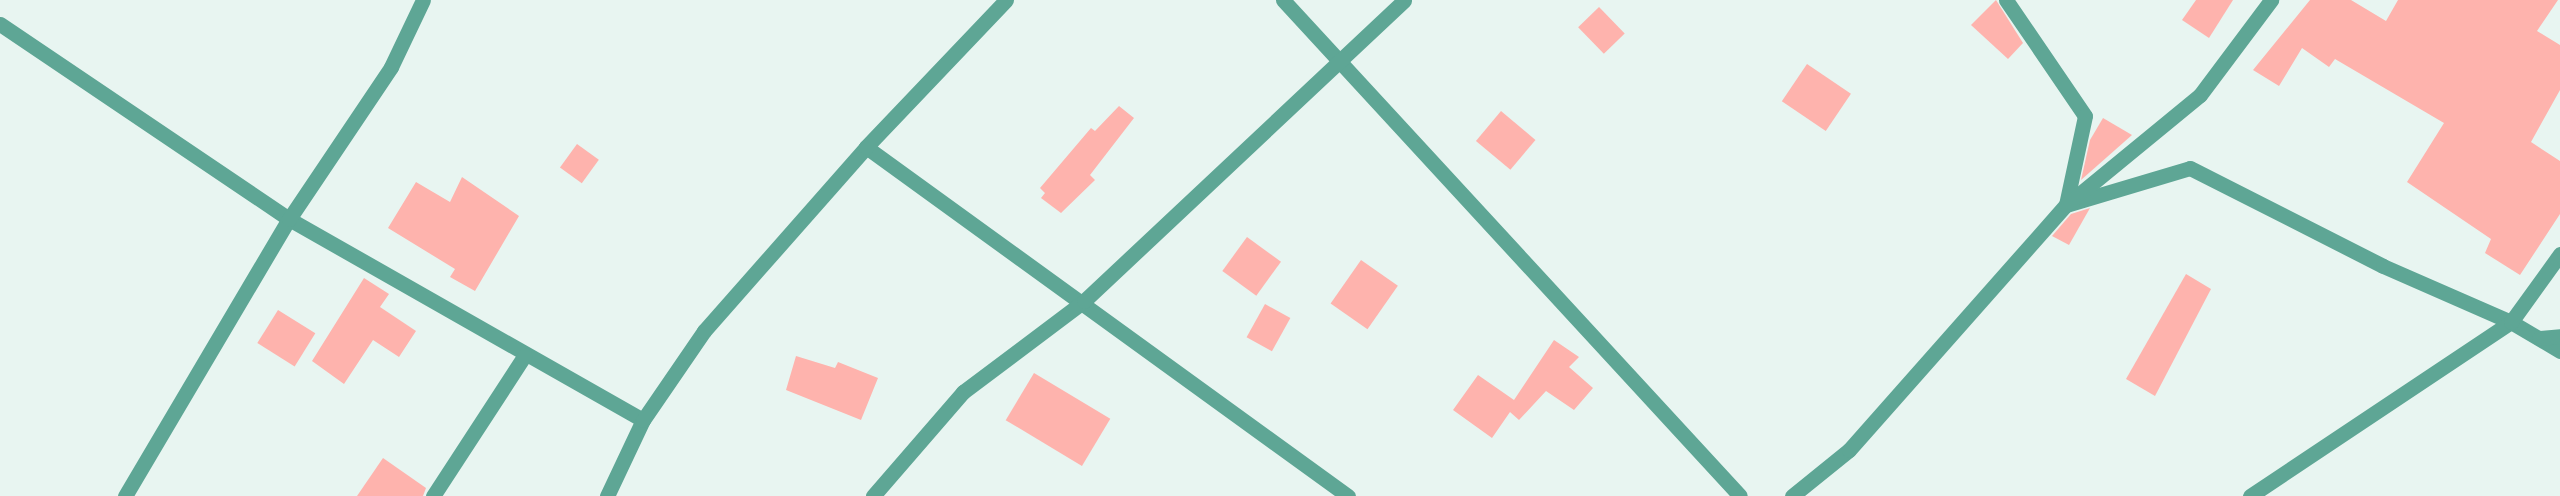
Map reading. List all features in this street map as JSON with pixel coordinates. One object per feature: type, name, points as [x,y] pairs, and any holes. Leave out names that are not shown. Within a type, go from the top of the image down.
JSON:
[{"type":"street","points":[[125,496],[289,219],[391,67],[423,0]]},
{"type":"street","points":[[607,496],[644,420],[704,331],[866,147],[1006,0]]},
{"type":"street","points":[[1283,0],[1740,496]]},
{"type":"street","points":[[873,496],[963,392],[1084,301],[1404,0]]},
{"type":"street","points":[[2006,0],[2085,116],[2066,205]]},
{"type":"street","points":[[1791,496],[1849,450],[2066,205],[2200,95],[2271,0]]},
{"type":"street","points":[[0,24],[289,219],[644,420]]},
{"type":"street","points":[[866,147],[1084,301],[1348,496]]},
{"type":"street","points":[[2066,205],[2190,168],[2384,266],[2511,322],[2560,351]]},
{"type":"street","points":[[2250,496],[2511,322],[2560,254]]},
{"type":"street","points":[[2539,338],[2560,336]]},
{"type":"street","points":[[433,496],[525,354]]},
{"type":"building","points":[[1996,0],[2023,43],[2008,59],[1971,25]]},
{"type":"building","points":[[2196,0],[2233,0],[2209,38],[2182,20]]},
{"type":"building","points":[[2310,0],[2351,0],[2386,21],[2398,0],[2558,0],[2537,31],[2560,45],[2560,90],[2531,142],[2560,161],[2560,214],[2520,275],[2485,253],[2491,239],[2407,182],[2444,123],[2335,59],[2329,67],[2302,48],[2279,86],[2253,70]]},
{"type":"building","points":[[1599,7],[1625,34],[1604,54],[1578,27]]},
{"type":"building","points":[[1807,64],[1851,94],[1826,131],[1782,101]]},
{"type":"building","points":[[1119,106],[1134,118],[1090,175],[1095,180],[1061,213],[1041,198],[1045,193],[1040,188],[1091,128],[1095,131]]},
{"type":"building","points":[[1501,111],[1535,140],[1510,170],[1476,141]]},
{"type":"building","points":[[2103,118],[2132,135],[2081,180],[2090,140]]},
{"type":"building","points":[[577,144],[599,160],[582,183],[560,167]]},
{"type":"building","points":[[462,177],[519,216],[475,291],[450,277],[455,269],[388,228],[416,182],[450,202]]},
{"type":"building","points":[[2090,208],[2069,245],[2052,236],[2071,214]]},
{"type":"building","points":[[1247,237],[1281,262],[1256,296],[1222,271]]},
{"type":"building","points":[[1361,260],[1398,286],[1367,329],[1331,303]]},
{"type":"building","points":[[2186,274],[2211,289],[2155,396],[2126,379]]},
{"type":"building","points":[[364,278],[389,294],[380,307],[416,331],[399,357],[373,340],[344,384],[312,361]]},
{"type":"building","points":[[1265,304],[1290,318],[1272,351],[1247,337]]},
{"type":"building","points":[[278,310],[315,333],[295,366],[257,343]]},
{"type":"building","points":[[1554,340],[1579,357],[1569,367],[1593,388],[1574,410],[1546,391],[1519,420],[1510,412],[1492,438],[1453,410],[1478,375],[1514,400]]},
{"type":"building","points":[[796,356],[835,368],[838,362],[878,378],[861,420],[786,390]]},
{"type":"building","points":[[1034,373],[1110,419],[1082,466],[1006,420]]},
{"type":"building","points":[[383,458],[426,488],[423,496],[357,496]]}]
